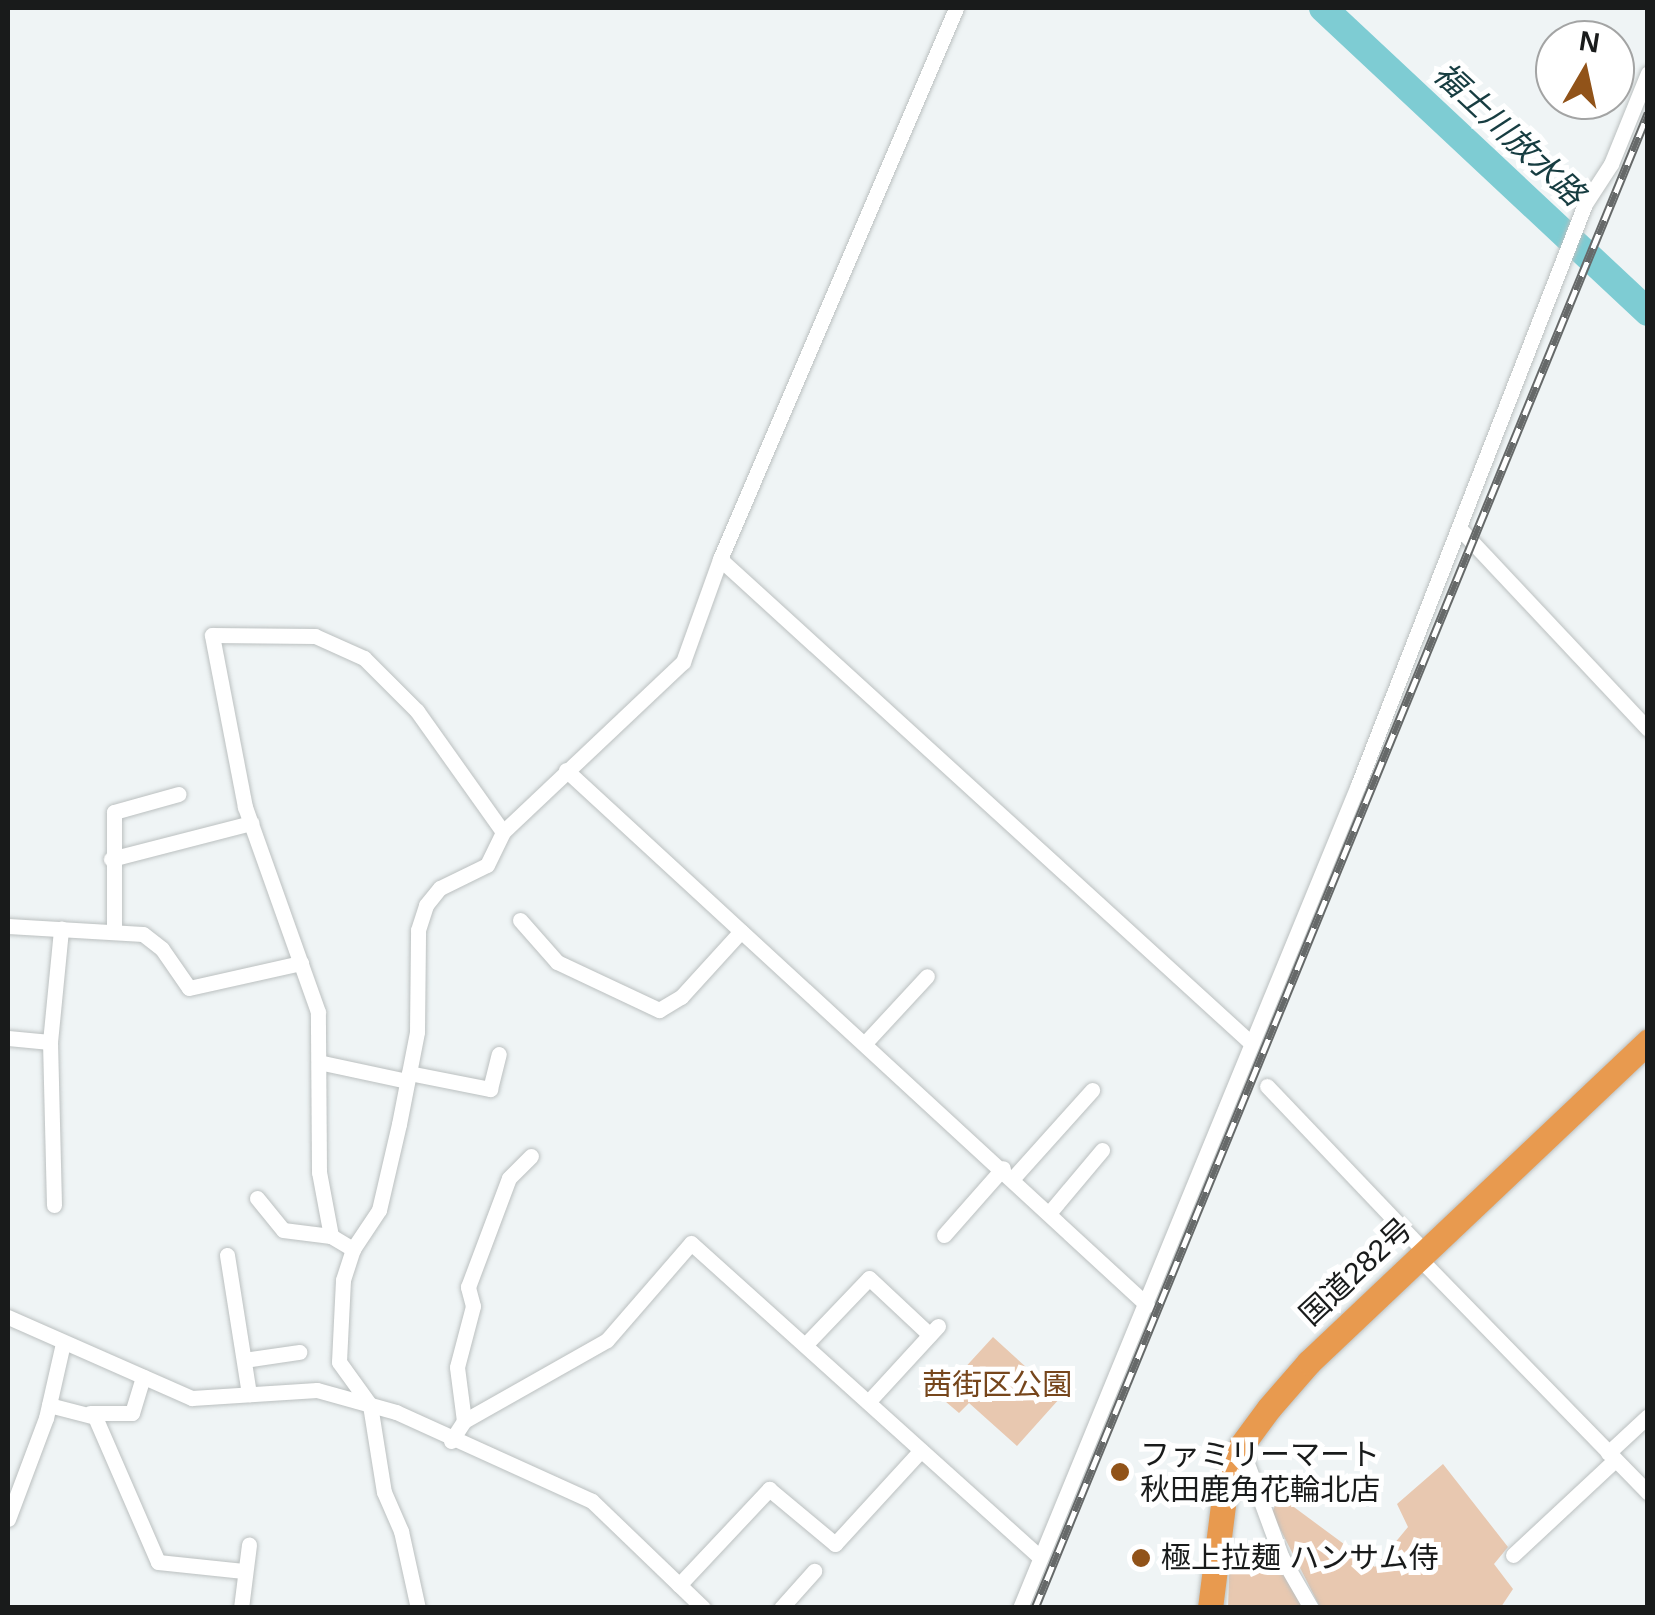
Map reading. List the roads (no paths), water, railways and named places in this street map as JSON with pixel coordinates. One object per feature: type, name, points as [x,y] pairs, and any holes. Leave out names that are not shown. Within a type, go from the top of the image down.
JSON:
[{"type":"highway","name":"国道282号","points":[[1210,1608],[1226,1482],[1240,1446],[1308,1362],[1648,1042]]},
{"type":"street","points":[[418,1608],[401,1531],[384,1492],[370,1405],[339,1362],[343,1280],[353,1249],[379,1210],[417,1032],[418,930],[426,905],[440,888],[487,865],[503,832],[683,662],[720,559],[956,8]]},
{"type":"street","points":[[1020,1608],[1147,1306],[1460,529],[1584,204],[1611,164],[1648,73]]},
{"type":"street","points":[[1460,529],[1648,729]]},
{"type":"street","points":[[720,559],[1251,1043]]},
{"type":"street","points":[[331,1236],[319,1172],[323,1064],[318,1012],[251,823],[212,635],[315,636],[364,658],[417,710],[503,832]]},
{"type":"street","points":[[566,770],[1009,1173],[1147,1306]]},
{"type":"street","points":[[114,931],[110,859],[116,809],[179,794]]},
{"type":"street","points":[[110,859],[251,823]]},
{"type":"street","points":[[520,920],[557,962],[659,1010],[681,996],[741,931]]},
{"type":"street","points":[[8,926],[142,934],[162,949],[189,988],[300,963]]},
{"type":"street","points":[[54,1205],[50,1042],[61,929]]},
{"type":"street","points":[[864,1043],[928,976]]},
{"type":"street","points":[[8,1038],[50,1042]]},
{"type":"street","points":[[323,1064],[490,1089],[500,1054]]},
{"type":"street","points":[[1267,1086],[1648,1494]]},
{"type":"street","points":[[944,1235],[1092,1090]]},
{"type":"street","points":[[1050,1212],[1102,1150]]},
{"type":"street","points":[[464,1421],[457,1366],[472,1306],[468,1287],[509,1178],[531,1156]]},
{"type":"street","points":[[257,1198],[283,1230],[331,1236],[353,1249]]},
{"type":"street","points":[[451,1441],[464,1421],[607,1340],[691,1243],[1040,1557]]},
{"type":"street","points":[[227,1255],[249,1394]]},
{"type":"street","points":[[806,1344],[870,1278],[934,1331],[869,1402]]},
{"type":"street","points":[[8,1317],[192,1398],[317,1390],[370,1405],[592,1501],[703,1608]]},
{"type":"street","points":[[8,1519],[48,1405],[62,1343]]},
{"type":"street","points":[[244,1360],[299,1352]]},
{"type":"street","points":[[48,1405],[90,1413],[132,1413],[143,1377]]},
{"type":"street","points":[[90,1413],[158,1562],[244,1571]]},
{"type":"street","points":[[1514,1555],[1648,1416]]},
{"type":"street","points":[[1240,1446],[1280,1556],[1311,1608]]},
{"type":"street","points":[[679,1585],[769,1490],[835,1544],[921,1450]]},
{"type":"street","points":[[241,1608],[249,1545]]},
{"type":"street","points":[[781,1608],[814,1572]]},
{"type":"waterway","name":"福士川放水路","points":[[1323,8],[1648,312]]},
{"type":"railway","points":[[1035,1608],[1648,113]]},
{"type":"place","name":"ファミリーマート 秋田鹿角花輪北店","points":[[1120,1472]]},
{"type":"place","name":"極上拉麺 ハンサム侍","points":[[1141,1558]]},
{"type":"park label","name":"茜街区公園","points":[[997,1385]]}]
